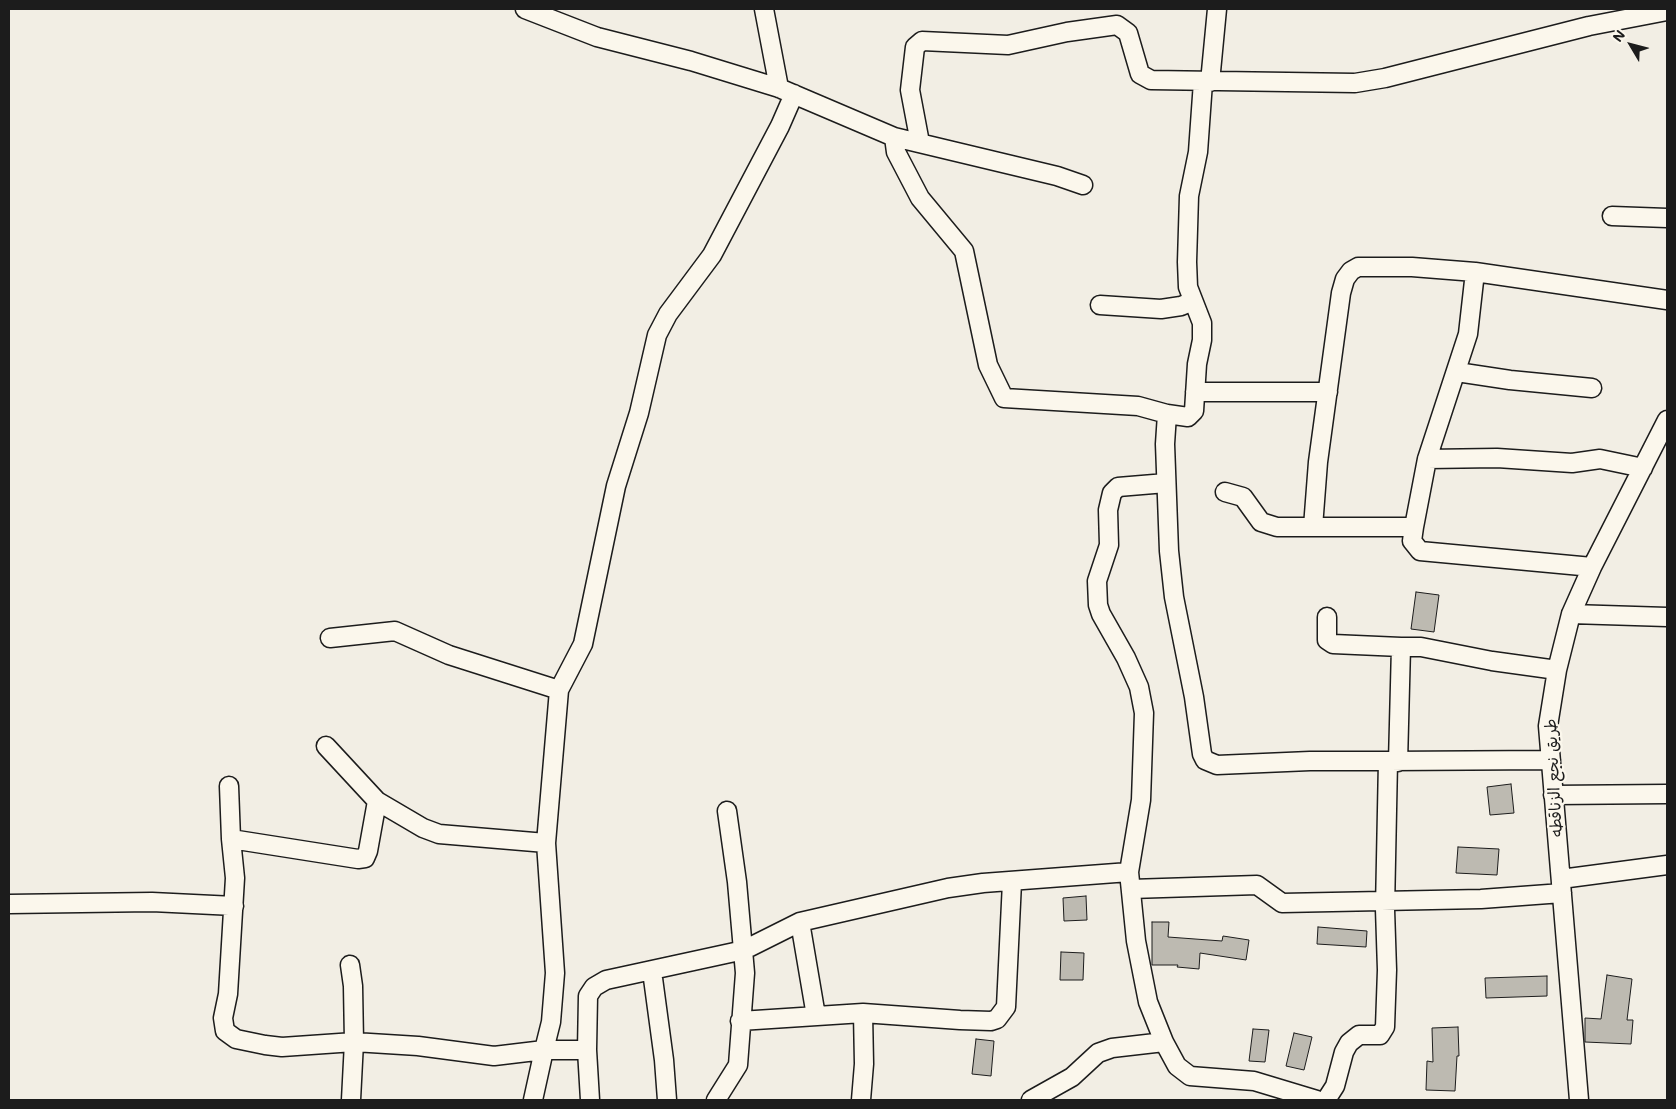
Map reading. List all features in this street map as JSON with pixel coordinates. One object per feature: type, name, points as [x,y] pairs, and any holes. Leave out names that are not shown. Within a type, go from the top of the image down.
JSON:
[{"type":"street","points":[[525,9],[597,37],[691,61],[786,91],[894,136],[1056,176],[1083,185]]},
{"type":"street","points":[[533,1100],[551,1022],[555,973],[546,843],[559,690],[584,644],[616,486],[639,413],[660,328],[712,255],[780,126],[786,91],[764,9]]},
{"type":"street","points":[[894,136],[898,156],[920,198],[964,252],[988,365],[1004,398],[1138,406],[1184,417],[1193,414],[1202,323],[1188,287],[1189,196],[1198,152],[1217,9]]},
{"type":"street","points":[[920,143],[910,90],[915,48],[922,41],[1008,45],[1067,32],[1118,25],[1128,33],[1138,71],[1142,76],[1162,82],[1356,83],[1386,78],[1589,26],[1667,11]]},
{"type":"street","points":[[1612,216],[1667,218]]},
{"type":"street","points":[[1313,527],[1318,462],[1341,293],[1350,271],[1358,267],[1412,267],[1475,272],[1667,300]]},
{"type":"street","points":[[1475,272],[1468,334],[1427,459],[1412,541],[1420,551],[1592,567]]},
{"type":"street","points":[[1100,304],[1161,309],[1181,306],[1193,301]]},
{"type":"street","points":[[1456,372],[1510,380],[1592,388]]},
{"type":"street","points":[[1195,392],[1328,392]]},
{"type":"street","points":[[1167,414],[1166,483],[1169,551],[1174,597],[1194,697],[1202,754],[1205,760],[1217,765],[1310,761],[1551,760]]},
{"type":"street","name":"طريق نجع الزناقطه","points":[[1579,1100],[1548,726],[1557,670],[1571,614],[1592,567],[1667,420]]},
{"type":"street","points":[[1427,459],[1497,458],[1572,463],[1600,459],[1643,468]]},
{"type":"street","points":[[1166,483],[1118,487],[1112,493],[1108,510],[1109,545],[1097,581],[1098,605],[1101,614],[1126,658],[1139,687],[1144,713],[1141,800],[1130,881],[1136,941],[1148,1002],[1164,1042],[1177,1066],[1190,1076],[1254,1081],[1317,1100]]},
{"type":"street","points":[[1225,492],[1237,494],[1246,500],[1256,516],[1267,525],[1313,527],[1414,526]]},
{"type":"street","points":[[1571,614],[1667,617]]},
{"type":"street","points":[[1327,617],[1327,640],[1333,644],[1421,647],[1557,670]]},
{"type":"street","points":[[330,638],[395,631],[449,655],[559,690]]},
{"type":"street","points":[[1326,1100],[1335,1086],[1344,1052],[1349,1043],[1359,1035],[1380,1035],[1385,1027],[1387,970],[1386,900],[1401,647]]},
{"type":"street","points":[[326,746],[377,801],[424,828],[439,834],[546,843]]},
{"type":"street","points":[[229,786],[231,839],[236,878],[228,994],[224,1018],[226,1031],[236,1039],[282,1047],[354,1042],[418,1046],[500,1056],[544,1050],[587,1050]]},
{"type":"street","points":[[1553,795],[1667,794]]},
{"type":"street","points":[[231,839],[358,859],[365,858],[377,801]]},
{"type":"street","points":[[716,1100],[738,1065],[744,950],[727,811]]},
{"type":"street","points":[[590,1100],[587,1006],[591,991],[606,980],[744,950],[800,922],[948,888],[983,883],[1130,881],[1257,885],[1282,903],[1481,899],[1562,886],[1667,864]]},
{"type":"street","points":[[740,1021],[863,1013],[960,1020],[991,1021],[997,1019],[1006,1007],[1012,882]]},
{"type":"street","points":[[9,904],[152,902],[234,906]]},
{"type":"street","points":[[800,922],[816,1016]]},
{"type":"street","points":[[350,965],[353,986],[354,1042],[351,1100]]},
{"type":"street","points":[[652,971],[664,1060],[667,1100]]},
{"type":"street","points":[[861,1100],[864,1064],[863,1013]]},
{"type":"street","points":[[1031,1100],[1072,1077],[1098,1053],[1112,1048],[1164,1042]]},
{"type":"building","points":[[1416,592],[1439,595],[1434,632],[1411,629]]},
{"type":"building","points":[[1511,784],[1514,813],[1490,815],[1487,787]]},
{"type":"building","points":[[1458,847],[1499,849],[1497,875],[1456,873]]},
{"type":"building","points":[[1086,896],[1087,920],[1064,921],[1063,898]]},
{"type":"building","points":[[1152,922],[1169,922],[1168,937],[1222,941],[1223,936],[1249,940],[1246,960],[1200,953],[1199,969],[1177,967],[1178,965],[1152,965]]},
{"type":"building","points":[[1318,927],[1367,931],[1366,947],[1317,944]]},
{"type":"building","points":[[1061,952],[1084,953],[1083,980],[1060,980]]},
{"type":"building","points":[[1607,975],[1632,979],[1627,1020],[1633,1020],[1631,1044],[1585,1042],[1585,1018],[1601,1019]]},
{"type":"building","points":[[1547,976],[1547,996],[1486,998],[1485,978]]},
{"type":"building","points":[[1458,1027],[1459,1056],[1457,1056],[1455,1091],[1426,1090],[1427,1061],[1433,1062],[1432,1028]]},
{"type":"building","points":[[1253,1029],[1269,1030],[1265,1062],[1249,1061]]},
{"type":"building","points":[[1294,1033],[1312,1037],[1304,1070],[1286,1066]]},
{"type":"building","points":[[976,1039],[994,1041],[991,1076],[972,1074]]}]
